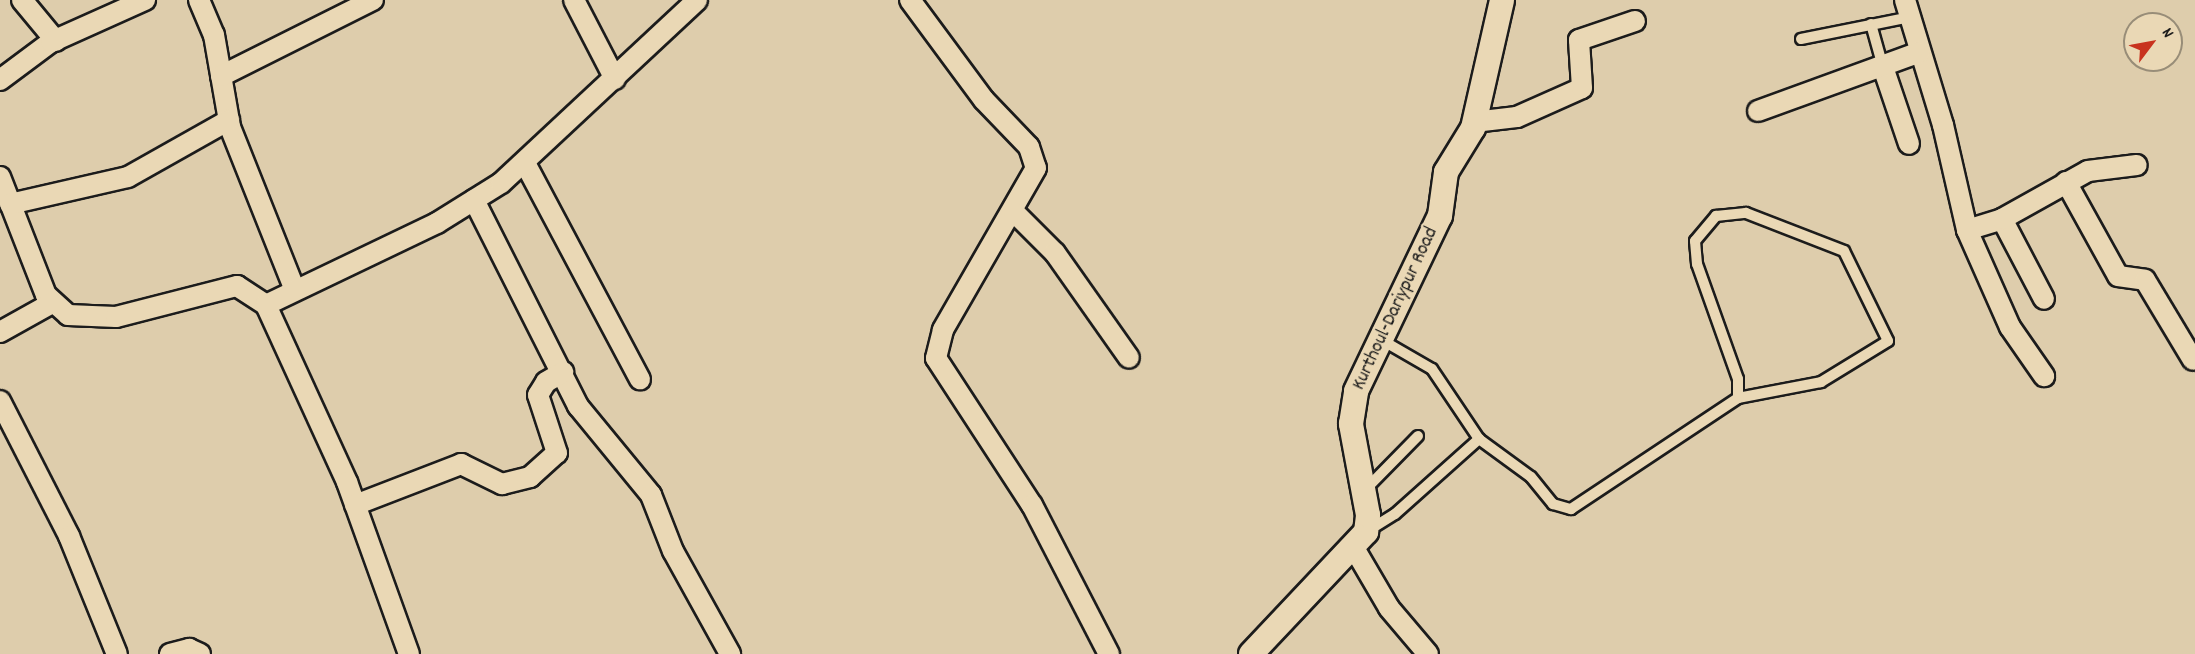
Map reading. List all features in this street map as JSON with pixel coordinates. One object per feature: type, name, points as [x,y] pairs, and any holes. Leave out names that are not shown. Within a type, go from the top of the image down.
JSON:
[{"type":"street","points":[[22,0],[56,41]]},
{"type":"street","points":[[0,80],[56,41],[145,0]]},
{"type":"street","points":[[199,0],[214,35],[229,120],[295,290]]},
{"type":"street","points":[[221,76],[373,0]]},
{"type":"street","points":[[574,0],[615,79]]},
{"type":"street","points":[[266,305],[437,223],[474,200],[525,163],[697,0]]},
{"type":"street","points":[[910,0],[1035,159],[1030,185],[943,330],[936,358],[1032,505],[1109,654]]},
{"type":"street","name":"Kurthoul-Dariypur Road","points":[[1360,540],[1363,492],[1352,409],[1379,339],[1440,216],[1446,172],[1474,122],[1502,0]]},
{"type":"street","points":[[1907,8],[1967,230],[2010,327],[2044,376]]},
{"type":"street","points":[[1474,122],[1517,117],[1582,88],[1579,40],[1635,21]]},
{"type":"street","points":[[1758,111],[1920,52]]},
{"type":"street","points":[[1883,67],[1909,144]]},
{"type":"street","points":[[10,204],[135,175],[229,120]]},
{"type":"street","points":[[525,163],[640,380]]},
{"type":"street","points":[[1967,230],[2002,219],[2066,182],[2095,169],[2137,165]]},
{"type":"street","points":[[0,177],[52,303],[69,315],[96,320],[237,286],[266,305],[355,505],[409,654]]},
{"type":"street","points":[[2066,182],[2118,276],[2145,280],[2193,360]]},
{"type":"street","points":[[474,200],[563,372],[601,439],[651,495],[673,550],[730,654]]},
{"type":"street","points":[[1014,212],[1055,253],[1129,358]]},
{"type":"street","points":[[2002,219],[2044,299]]},
{"type":"street","points":[[0,332],[52,303]]},
{"type":"street","points":[[355,505],[461,465],[502,484],[530,477],[557,453],[538,395],[546,382],[563,372]]},
{"type":"street","points":[[0,401],[69,536],[117,654]]},
{"type":"street","points":[[1251,654],[1295,602],[1360,540],[1389,608],[1428,654]]},
{"type":"street","points":[[170,654],[189,649],[200,654]]},
{"type":"lane","points":[[1801,39],[1871,24],[1907,8]]},
{"type":"lane","points":[[1871,24],[1883,67]]},
{"type":"lane","points":[[1379,339],[1432,369],[1479,439],[1531,477],[1553,504],[1571,509],[1738,399],[1821,382],[1882,348],[1888,336],[1844,250],[1746,213],[1724,212],[1700,231],[1695,250],[1738,380],[1738,399]]},
{"type":"lane","points":[[1363,492],[1418,435]]},
{"type":"lane","points":[[1360,540],[1395,514],[1479,439]]}]
